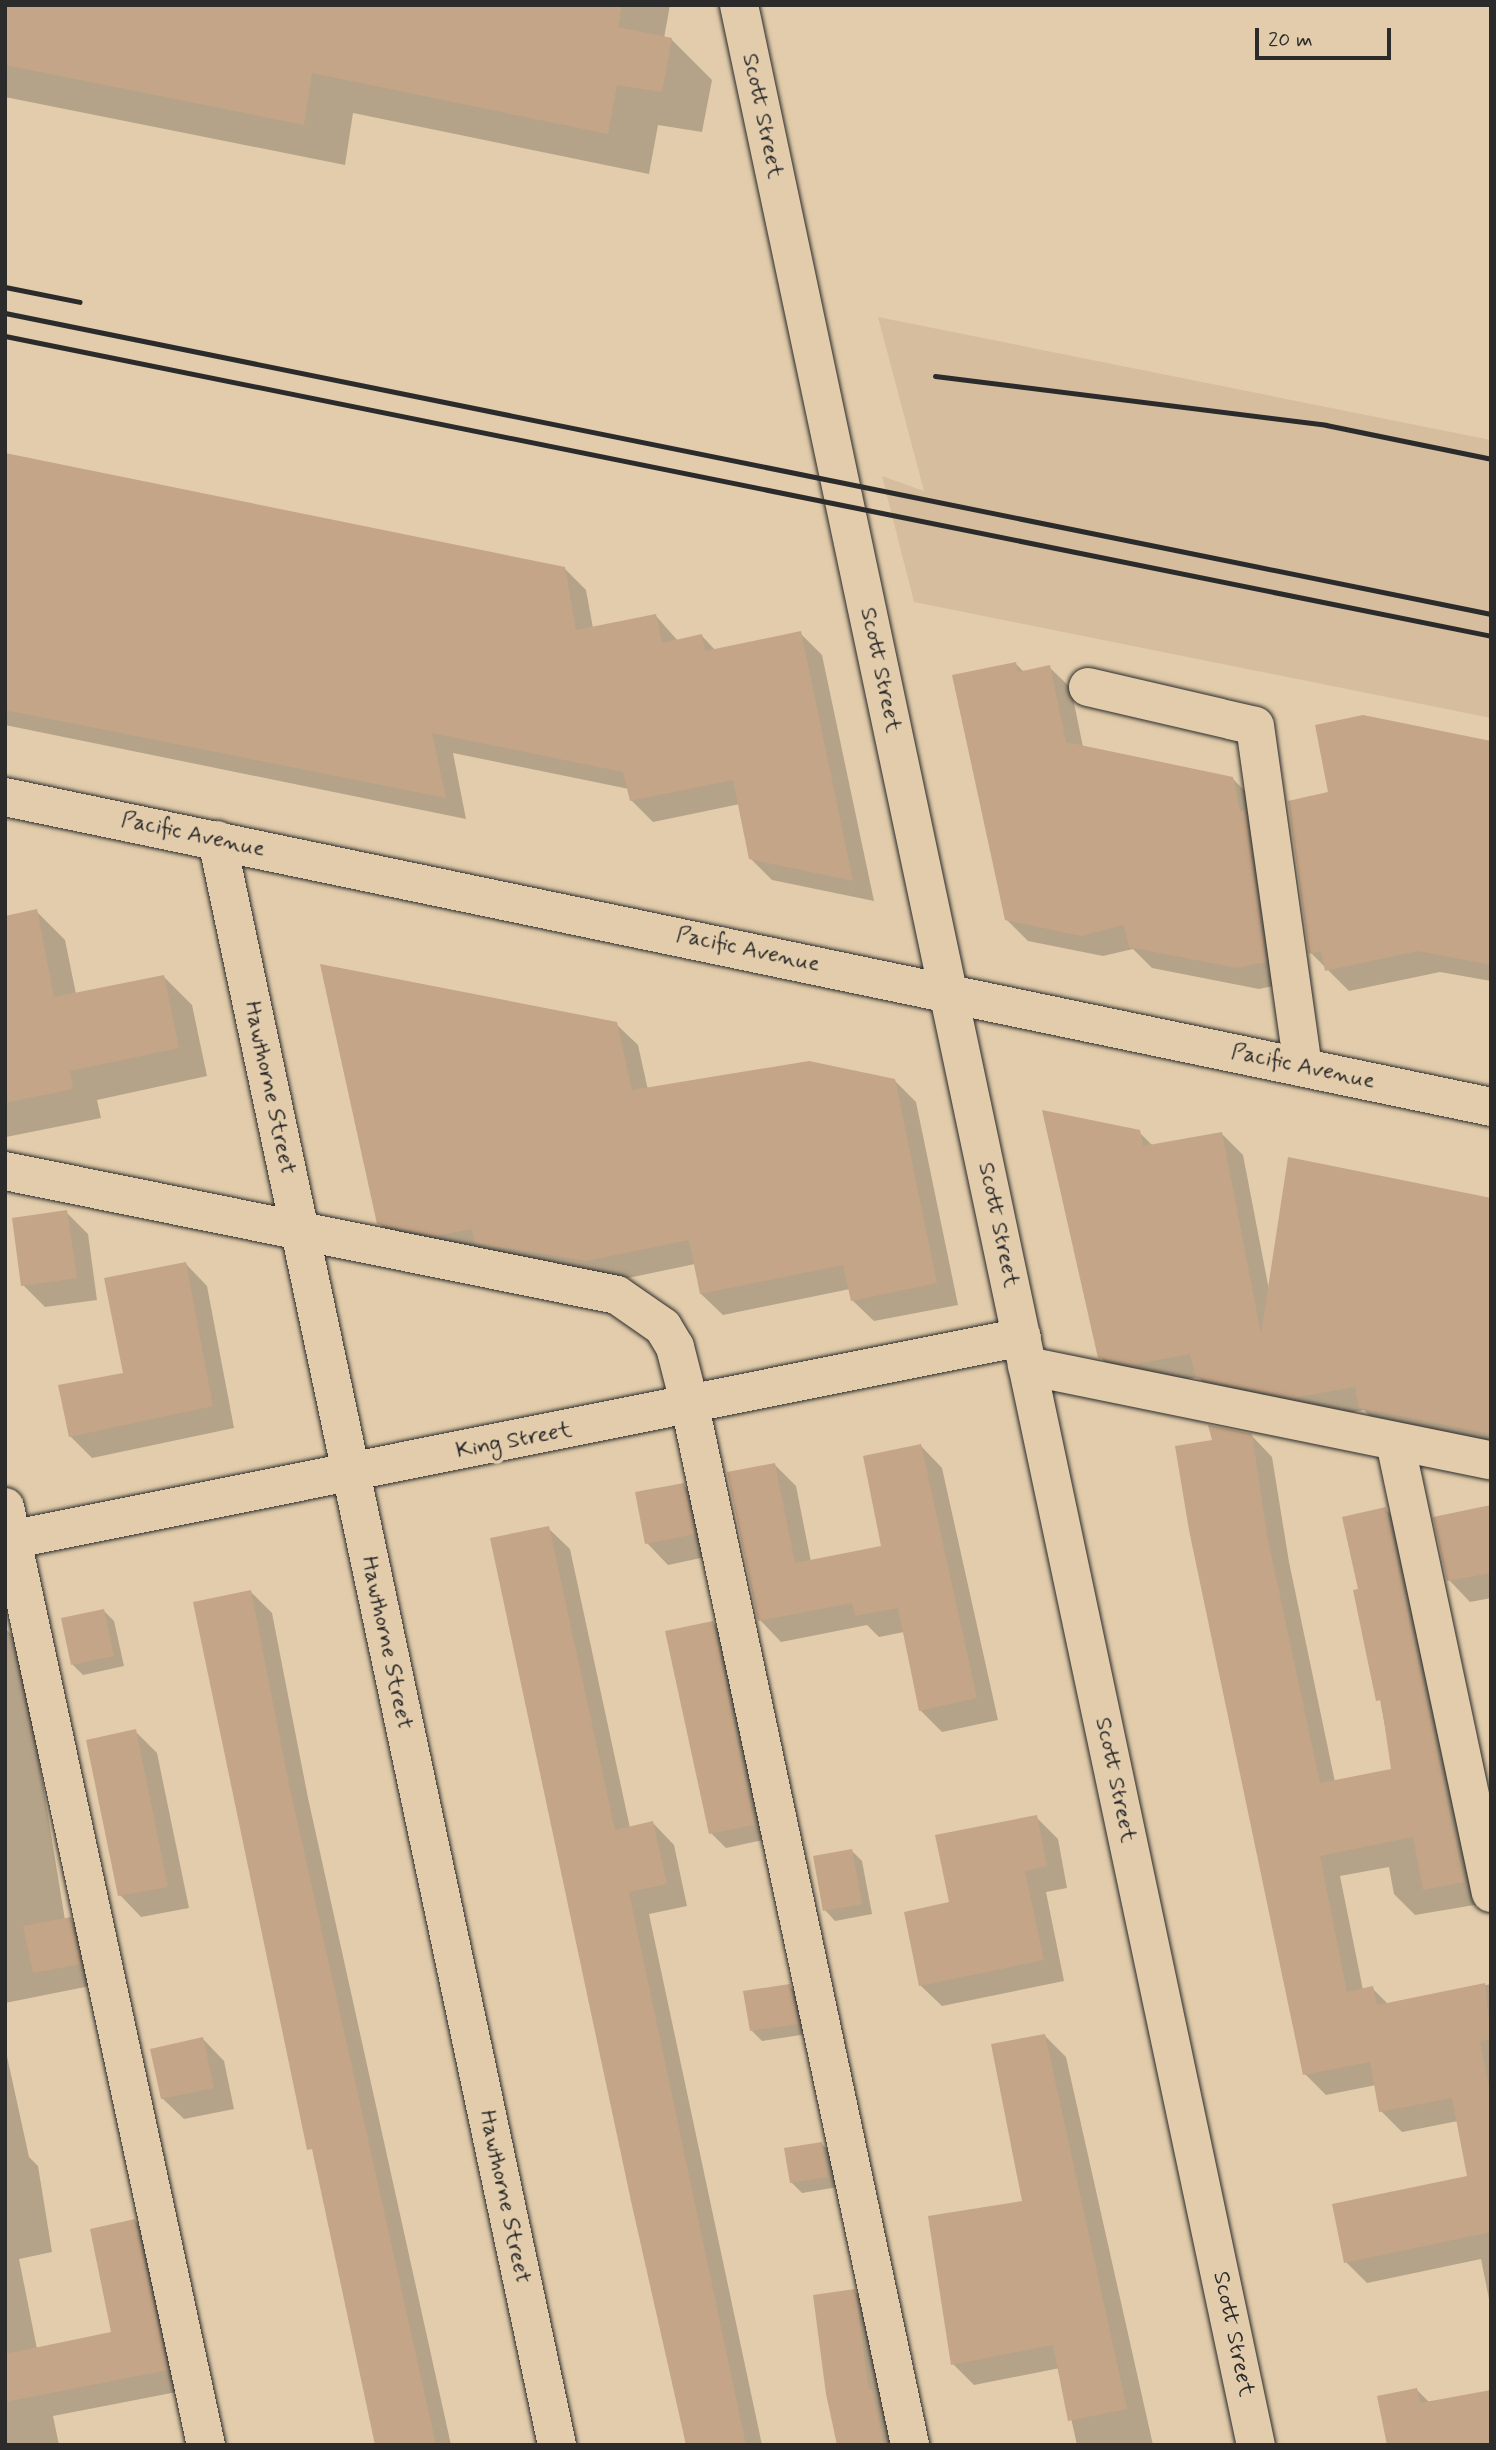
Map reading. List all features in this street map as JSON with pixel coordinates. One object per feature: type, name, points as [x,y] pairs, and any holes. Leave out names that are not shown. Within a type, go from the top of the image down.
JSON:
[{"type":"street","name":"Scott Street","points":[[739,5],[1256,2445]]},
{"type":"street","points":[[1088,687],[1255,726],[1303,1067]]},
{"type":"street","name":"Pacific Avenue","points":[[5,797],[948,991],[1491,1107]]},
{"type":"street","name":"Hawthorne Street","points":[[217,840],[556,2445]]},
{"type":"street","points":[[5,1171],[299,1233],[617,1295],[663,1327],[675,1347],[690,1406],[910,2445]]},
{"type":"street","points":[[1024,1351],[1395,1442],[1491,1460]]},
{"type":"street","name":"King Street","points":[[8,1529],[349,1474],[690,1406],[1024,1351]]},
{"type":"street","points":[[1395,1442],[1491,1893]]},
{"type":"street","points":[[8,1529],[206,2445]]},
{"type":"shaded area","points":[[878,317],[1491,440],[1491,718],[914,602],[882,476],[924,491]]},
{"type":"building","points":[[5,5],[622,5],[618,27],[672,38],[662,92],[617,85],[608,134],[312,73],[304,125],[5,65]]},
{"type":"building","points":[[5,453],[565,567],[576,630],[656,614],[662,643],[702,634],[705,651],[801,631],[853,881],[749,859],[733,780],[630,801],[623,772],[432,733],[446,798],[5,710]]},
{"type":"building","points":[[1016,662],[1018,672],[1050,665],[1066,742],[1233,777],[1240,811],[1245,810],[1266,962],[1237,968],[1129,947],[1124,925],[1081,936],[1005,920],[952,675]]},
{"type":"building","points":[[1363,715],[1491,741],[1491,965],[1418,951],[1325,971],[1321,951],[1309,954],[1288,801],[1328,792],[1315,725]]},
{"type":"building","points":[[37,909],[54,997],[164,975],[179,1048],[70,1071],[73,1089],[5,1103],[5,916]]},
{"type":"building","points":[[320,964],[617,1022],[632,1090],[809,1061],[895,1079],[937,1283],[851,1301],[843,1265],[700,1294],[689,1240],[586,1261],[475,1243],[472,1229],[435,1236],[377,1224]]},
{"type":"building","points":[[1042,1110],[1140,1130],[1143,1146],[1222,1132],[1261,1334],[1288,1157],[1491,1198],[1491,1434],[1359,1408],[1355,1387],[1293,1398],[1196,1378],[1190,1354],[1131,1365],[1098,1358]]},
{"type":"building","points":[[67,1210],[77,1278],[21,1286],[12,1218]]},
{"type":"building","points":[[186,1262],[213,1406],[69,1437],[58,1385],[123,1373],[104,1278]]},
{"type":"building","points":[[1208,1425],[1252,1434],[1268,1540],[1320,1783],[1391,1769],[1381,1700],[1376,1701],[1353,1590],[1358,1589],[1342,1517],[1386,1507],[1464,1882],[1423,1890],[1413,1837],[1320,1856],[1347,1992],[1373,1986],[1377,2005],[1485,1983],[1491,2039],[1480,2041],[1491,2097],[1491,2232],[1344,2263],[1332,2204],[1467,2176],[1452,2098],[1379,2112],[1370,2062],[1303,2075],[1189,1530],[1175,1446],[1212,1440]]},
{"type":"building","points":[[921,1444],[977,1698],[919,1711],[898,1608],[855,1616],[852,1603],[758,1621],[727,1472],[775,1463],[795,1563],[881,1546],[863,1456]]},
{"type":"building","points":[[684,1483],[695,1534],[645,1544],[635,1492]]},
{"type":"building","points":[[1491,1505],[1491,1573],[1447,1581],[1433,1517]]},
{"type":"building","points":[[549,1526],[615,1830],[653,1821],[667,1884],[629,1892],[746,2445],[686,2445],[631,2201],[490,1538]]},
{"type":"building","points":[[251,1590],[287,1775],[436,2445],[375,2445],[312,2149],[307,2150],[193,1602]]},
{"type":"building","points":[[104,1609],[114,1656],[71,1665],[61,1618]]},
{"type":"building","points":[[713,1621],[754,1825],[709,1834],[665,1631]]},
{"type":"building","points":[[136,1729],[168,1887],[118,1896],[86,1740]]},
{"type":"building","points":[[1037,1815],[1047,1866],[1025,1871],[1044,1960],[919,1986],[904,1912],[949,1902],[935,1835]]},
{"type":"building","points":[[852,1849],[862,1904],[823,1911],[813,1856]]},
{"type":"building","points":[[71,1917],[81,1964],[33,1973],[23,1926]]},
{"type":"building","points":[[790,1984],[798,2024],[750,2031],[743,1991]]},
{"type":"building","points":[[1045,2034],[1127,2409],[1068,2421],[1053,2345],[951,2365],[928,2216],[1022,2201],[991,2044]]},
{"type":"building","points":[[203,2037],[214,2088],[161,2099],[150,2049]]},
{"type":"building","points":[[822,2142],[828,2177],[790,2183],[784,2148]]},
{"type":"building","points":[[135,2219],[168,2370],[5,2402],[5,2354],[111,2332],[90,2229]]},
{"type":"building","points":[[855,2289],[869,2390],[872,2389],[884,2445],[837,2445],[826,2394],[813,2295]]},
{"type":"building","points":[[1417,2388],[1420,2403],[1491,2390],[1491,2445],[1387,2445],[1377,2396]]},
{"type":"railway","points":[[5,287],[80,302]]},
{"type":"railway","points":[[5,313],[1491,614]]},
{"type":"railway","points":[[5,336],[1491,636]]},
{"type":"railway","points":[[935,376],[1326,425],[1491,459]]}]
